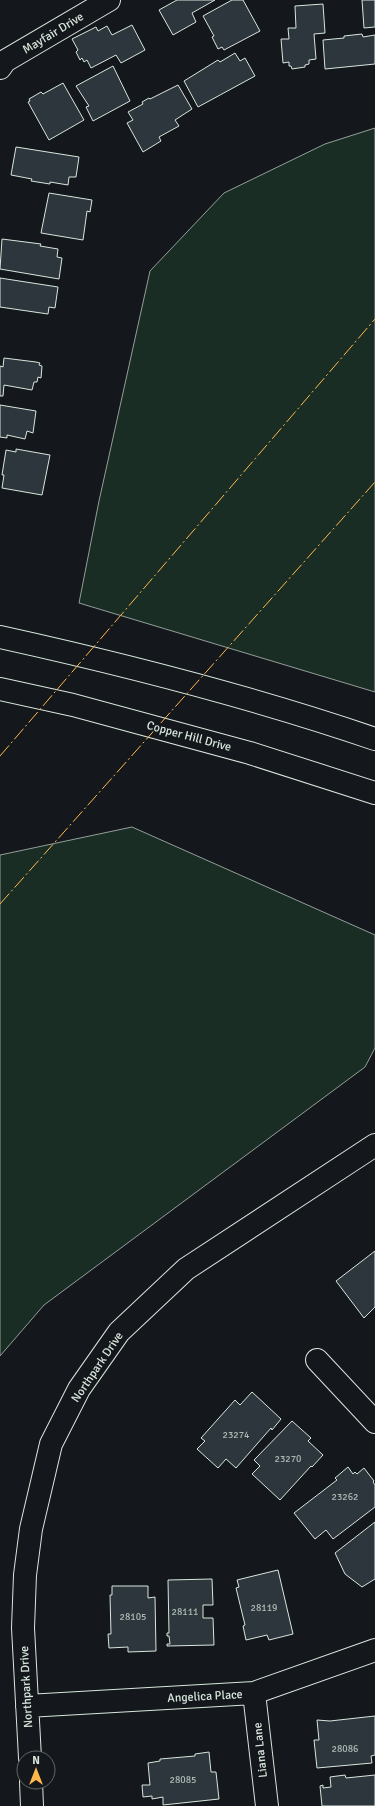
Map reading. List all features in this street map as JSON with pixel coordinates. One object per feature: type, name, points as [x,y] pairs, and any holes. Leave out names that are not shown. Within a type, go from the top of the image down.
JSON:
[{"type":"street","name":"Mayfair Drive","points":[[0,68],[5,61],[109,0]]},
{"type":"street","points":[[0,637],[108,661],[314,718],[375,739]]},
{"type":"street","name":"Copper Hill Drive","points":[[0,689],[74,705],[242,750],[375,793]]},
{"type":"street","name":"Northpark Drive","points":[[30,1750],[23,1628],[25,1575],[31,1529],[52,1444],[79,1389],[119,1332],[186,1269],[375,1145]]},
{"type":"street","points":[[317,1360],[375,1422]]},
{"type":"street","name":"Angelica Place","points":[[27,1706],[254,1693],[375,1650]]},
{"type":"street","name":"Liana Lane","points":[[254,1693],[267,1806]]},
{"type":"street","points":[[31,1790],[32,1806]]},
{"type":"green space","points":[[375,128],[375,692],[79,603],[99,501],[150,271],[224,193],[325,144]]},
{"type":"green space","points":[[132,827],[375,935],[375,1048],[365,1067],[44,1305],[0,1356],[0,855]]},
{"type":"building","points":[[177,0],[215,0],[192,13],[196,22],[173,35],[159,10]]},
{"type":"building","points":[[232,0],[243,0],[260,31],[224,50],[222,47],[218,49],[212,37],[214,36],[203,16]]},
{"type":"building","points":[[362,0],[375,0],[375,27],[364,28]]},
{"type":"building","points":[[323,4],[325,33],[314,34],[316,59],[309,60],[309,64],[305,65],[305,67],[292,69],[291,66],[289,66],[289,62],[283,63],[281,39],[289,39],[288,28],[296,28],[295,6]]},
{"type":"building","points":[[132,25],[145,50],[121,63],[116,55],[91,68],[87,60],[84,62],[82,58],[80,60],[76,52],[78,50],[72,39],[96,27],[98,31],[107,26],[112,35]]},
{"type":"building","points":[[362,34],[363,37],[375,35],[375,64],[325,69],[323,40],[344,38],[344,36]]},
{"type":"building","points":[[235,53],[240,61],[245,58],[255,76],[198,107],[184,81],[218,60],[220,62]]},
{"type":"building","points":[[113,66],[130,101],[93,121],[86,107],[89,106],[76,86]]},
{"type":"building","points":[[63,83],[84,120],[49,140],[28,102],[30,101],[29,99],[41,92],[43,94]]},
{"type":"building","points":[[178,85],[192,109],[175,120],[179,126],[159,137],[161,141],[143,152],[127,123],[133,120],[128,112],[143,104],[142,102],[149,98],[150,99]]},
{"type":"building","points":[[16,147],[79,157],[76,177],[69,177],[68,185],[31,181],[32,179],[11,175]]},
{"type":"building","points":[[49,193],[92,200],[90,212],[87,211],[83,240],[41,233]]},
{"type":"building","points":[[2,239],[41,244],[40,246],[58,249],[57,257],[62,258],[59,279],[0,269]]},
{"type":"building","points":[[0,278],[58,287],[55,308],[49,307],[48,314],[0,307]]},
{"type":"building","points":[[4,358],[40,363],[39,365],[42,366],[41,378],[38,377],[37,382],[34,382],[32,390],[4,385],[3,396],[0,396],[0,366],[3,367]]},
{"type":"building","points":[[0,405],[36,411],[33,433],[27,431],[25,439],[7,435],[7,438],[0,437]]},
{"type":"building","points":[[16,449],[50,455],[42,495],[2,488],[4,475],[2,475],[6,450],[16,452]]},
{"type":"building","points":[[375,1251],[375,1307],[364,1318],[336,1281]]},
{"type":"building","points":[[252,1392],[281,1419],[272,1430],[271,1428],[236,1468],[226,1459],[218,1468],[197,1449],[205,1441],[201,1438],[235,1400],[240,1405]]},
{"type":"building","points":[[292,1421],[311,1438],[308,1441],[323,1455],[280,1500],[252,1474],[260,1466],[254,1460]]},
{"type":"building","points":[[348,1467],[353,1474],[355,1472],[357,1474],[364,1468],[374,1481],[375,1507],[333,1539],[326,1530],[315,1539],[294,1513],[337,1480],[335,1478]]},
{"type":"building","points":[[375,1522],[375,1579],[362,1587],[345,1574],[335,1553]]},
{"type":"building","points":[[278,1570],[293,1634],[269,1640],[267,1635],[246,1640],[243,1626],[245,1625],[236,1588],[239,1587],[237,1580]]},
{"type":"building","points":[[212,1579],[213,1605],[203,1605],[203,1618],[213,1618],[214,1645],[167,1646],[167,1644],[170,1644],[169,1636],[167,1636],[167,1633],[169,1633],[168,1580]]},
{"type":"building","points":[[112,1586],[148,1586],[148,1598],[155,1597],[156,1651],[128,1652],[128,1647],[109,1648],[108,1634],[111,1634],[110,1595],[112,1595]]},
{"type":"building","points":[[375,1716],[375,1755],[371,1756],[372,1763],[317,1768],[314,1740],[319,1740],[317,1720],[330,1721]]},
{"type":"building","points":[[209,1752],[211,1772],[216,1772],[219,1799],[163,1805],[163,1797],[152,1799],[152,1796],[143,1797],[142,1785],[150,1785],[148,1763],[160,1761],[160,1759],[195,1756],[195,1754]]},
{"type":"building","points":[[345,1775],[346,1778],[375,1775],[375,1806],[322,1806],[320,1786],[323,1785],[323,1788],[331,1787],[330,1777]]},
{"type":"power","points":[[0,756],[375,319]]},
{"type":"power","points":[[0,904],[375,482]]}]
